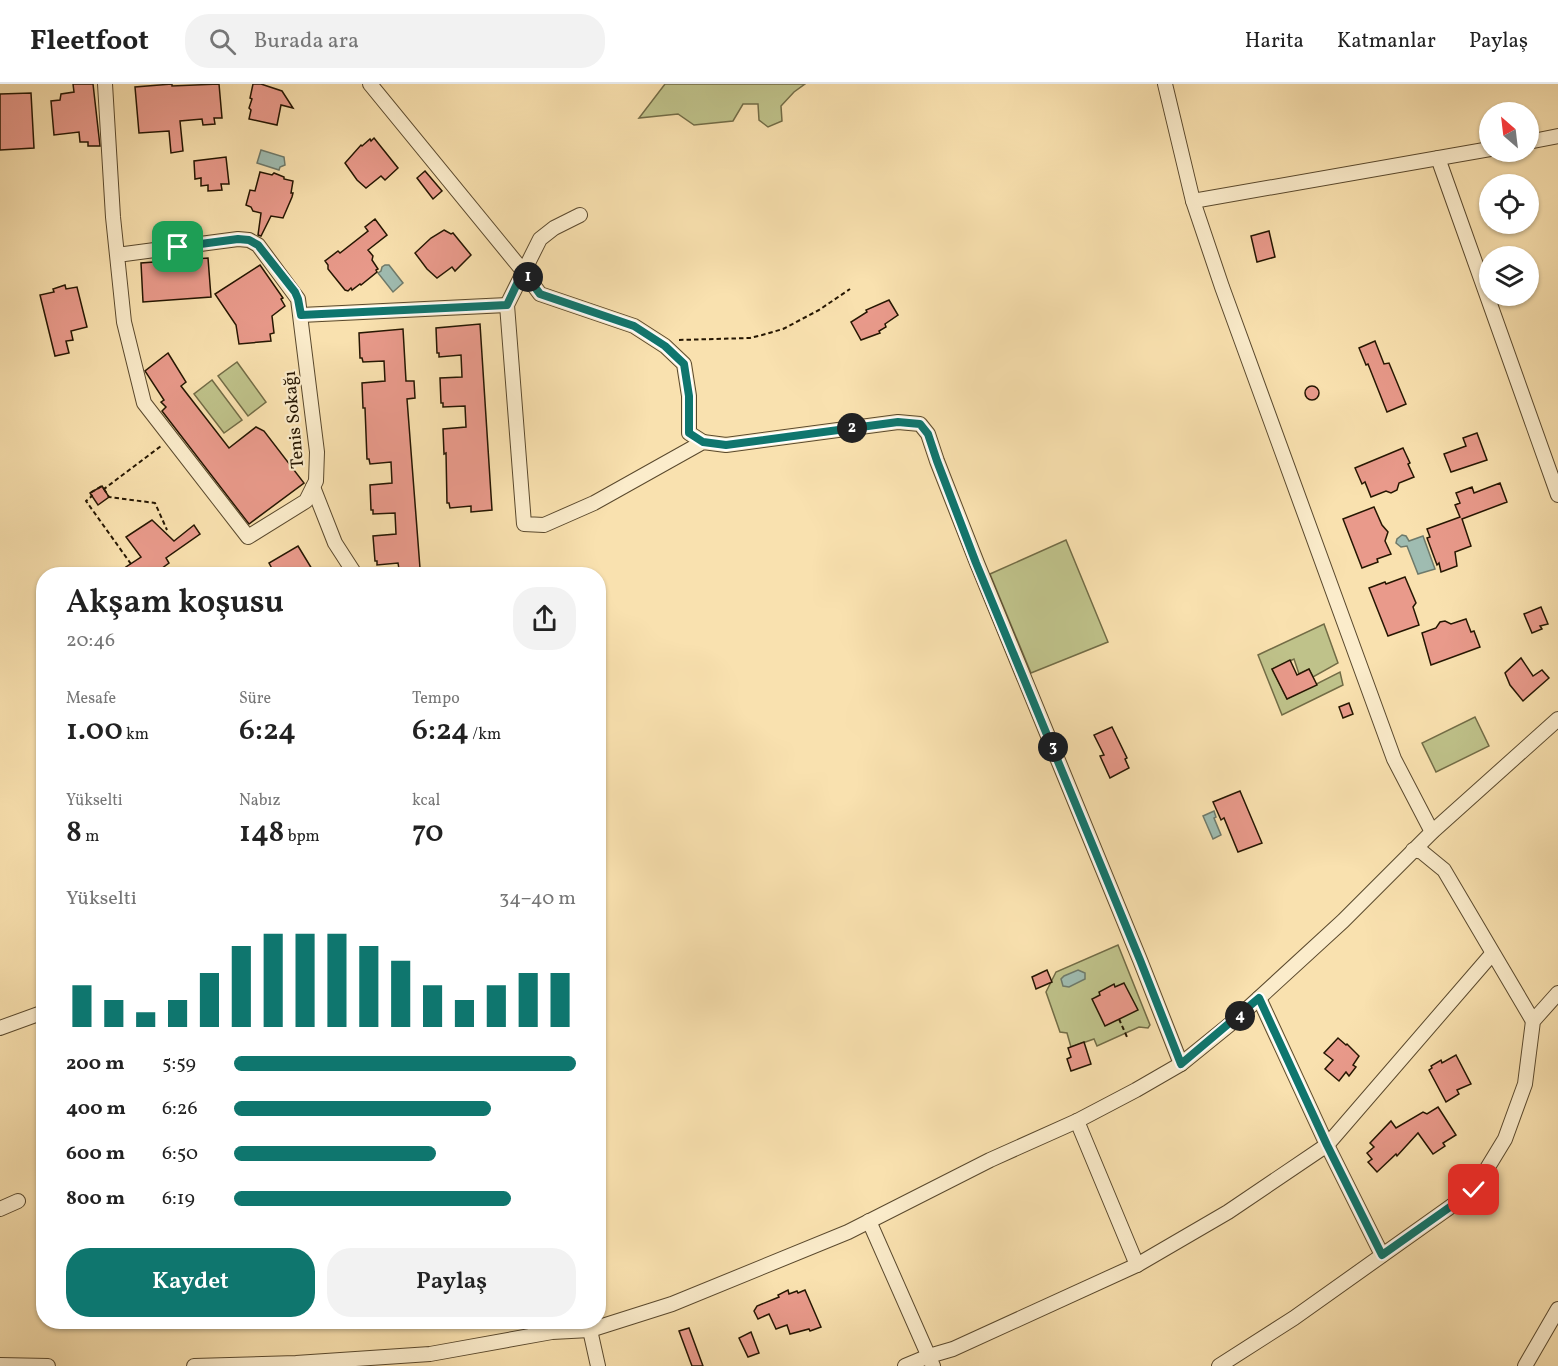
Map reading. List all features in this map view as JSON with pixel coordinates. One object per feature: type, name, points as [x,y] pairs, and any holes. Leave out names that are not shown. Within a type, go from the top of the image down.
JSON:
[{"type":"street","name":"Tenis Sokağı","points":[[105,84],[113,217],[124,322],[144,403],[248,537],[306,501],[316,481],[317,452],[301,315],[295,292],[258,245],[249,240],[238,239],[117,255]]},
{"type":"street","points":[[370,84],[540,294],[634,326],[665,346],[684,364],[689,396],[689,433],[703,442],[726,445],[898,422],[920,424],[928,434],[976,563],[1181,1064]]},
{"type":"street","points":[[1165,84],[1194,201],[1222,287],[1394,759],[1432,832]]},
{"type":"street","points":[[1539,140],[1558,136]]},
{"type":"street","points":[[1194,201],[1479,150]]},
{"type":"street","points":[[1438,158],[1558,495]]},
{"type":"street","points":[[580,215],[554,228],[540,239],[507,305],[524,524],[544,525],[594,503],[703,442]]},
{"type":"street","points":[[301,315],[507,305]]},
{"type":"street","points":[[313,488],[335,543],[350,567]]},
{"type":"street","points":[[606,1325],[672,1304],[848,1232],[990,1160],[1077,1120],[1181,1064],[1259,998],[1343,921],[1432,832],[1558,719]]},
{"type":"street","points":[[1413,850],[1422,852],[1444,870],[1533,1021]]},
{"type":"street","points":[[905,1366],[931,1361],[1137,1265],[1228,1212],[1327,1145],[1492,954]]},
{"type":"street","points":[[1219,1366],[1294,1318],[1474,1190],[1505,1138],[1525,1084],[1533,1021],[1558,993]]},
{"type":"street","points":[[1259,998],[1327,1145],[1382,1255]]},
{"type":"street","points":[[0,1028],[36,1015]]},
{"type":"street","points":[[1077,1120],[1137,1265]]},
{"type":"street","points":[[0,1209],[18,1201]]},
{"type":"street","points":[[869,1221],[931,1361]]},
{"type":"street","points":[[1524,1366],[1558,1309]]},
{"type":"street","points":[[194,1366],[296,1363],[430,1354],[552,1332],[593,1329]]},
{"type":"street","points":[[590,1330],[598,1366]]},
{"type":"street","points":[[0,1365],[48,1366]]},
{"type":"path","points":[[665,346],[675,340],[750,338],[783,329],[819,310],[850,289]]},
{"type":"path","points":[[104,489],[171,438]]},
{"type":"path","points":[[131,564],[86,501],[92,496],[90,493],[102,486],[110,497],[155,503],[167,530]]},
{"type":"path","points":[[1119,1019],[1127,1037]]},
{"type":"green space","points":[[665,84],[805,84],[781,106],[782,121],[768,127],[759,120],[758,104],[743,104],[733,121],[694,125],[678,114],[639,118]]},
{"type":"green space","points":[[237,362],[266,402],[248,416],[218,376]]},
{"type":"green space","points":[[212,380],[242,420],[224,433],[194,394]]},
{"type":"green space","points":[[1066,540],[1108,642],[1031,673],[990,574]]},
{"type":"green space","points":[[1324,624],[1338,663],[1313,677],[1309,669],[1299,674],[1294,659],[1272,669],[1287,699],[1340,672],[1343,685],[1282,715],[1258,655]]},
{"type":"green space","points":[[1475,717],[1489,746],[1436,772],[1422,743]]},
{"type":"green space","points":[[1118,945],[1150,1025],[1148,1028],[1139,1027],[1097,1046],[1094,1039],[1071,1047],[1067,1033],[1060,1032],[1046,992],[1056,972]]},
{"type":"shaded area","points":[[261,150],[284,157],[285,165],[279,170],[257,163]]},
{"type":"shaded area","points":[[385,265],[389,265],[403,283],[393,292],[378,273]]},
{"type":"shaded area","points":[[1402,535],[1406,536],[1409,541],[1423,536],[1435,569],[1418,574],[1407,546],[1401,547],[1396,543]]},
{"type":"shaded area","points":[[1214,811],[1216,817],[1214,818],[1221,835],[1213,839],[1203,816]]},
{"type":"shaded area","points":[[1078,970],[1085,973],[1085,979],[1069,987],[1063,986],[1061,979]]},
{"type":"building","points":[[73,84],[93,84],[100,146],[88,146],[88,142],[80,142],[79,132],[54,135],[51,101],[60,100],[61,94],[74,92]]},
{"type":"building","points":[[172,84],[172,86],[219,84],[222,118],[214,118],[215,124],[203,125],[202,119],[180,121],[183,151],[171,153],[169,131],[139,133],[135,87]]},
{"type":"building","points":[[253,84],[261,84],[282,91],[293,108],[281,105],[277,125],[249,119]]},
{"type":"building","points":[[31,93],[34,148],[0,150],[0,94]]},
{"type":"building","points":[[374,138],[398,168],[385,180],[381,176],[366,188],[345,163],[361,145]]},
{"type":"building","points":[[226,157],[229,184],[221,184],[222,190],[208,191],[208,185],[201,186],[201,178],[195,179],[194,161]]},
{"type":"building","points":[[425,171],[442,191],[433,199],[417,178]]},
{"type":"building","points":[[260,172],[272,175],[274,173],[293,181],[292,197],[283,218],[271,216],[261,236],[258,235],[261,213],[253,211],[246,205],[250,190],[255,191]]},
{"type":"building","points":[[375,219],[387,235],[368,250],[373,256],[372,260],[378,269],[377,272],[361,285],[352,290],[351,288],[348,291],[345,290],[328,269],[325,261],[338,251],[340,253],[368,231],[365,227]]},
{"type":"building","points":[[444,230],[453,233],[471,255],[455,271],[452,267],[437,278],[415,253],[431,238]]},
{"type":"building","points":[[1269,231],[1275,257],[1257,262],[1251,236]]},
{"type":"building","points":[[208,258],[211,297],[143,302],[141,263]]},
{"type":"building","points":[[260,265],[283,298],[281,299],[285,306],[272,316],[274,333],[270,334],[271,341],[239,344],[236,325],[215,294]]},
{"type":"building","points":[[65,285],[66,289],[77,287],[87,327],[71,331],[73,340],[66,341],[69,353],[55,356],[40,295],[54,292],[53,289]]},
{"type":"building","points":[[889,300],[898,315],[885,324],[886,327],[879,331],[880,333],[861,340],[851,322],[867,312],[866,310]]},
{"type":"building","points":[[480,324],[492,510],[471,512],[471,506],[450,508],[447,503],[443,429],[466,427],[465,406],[443,407],[441,403],[440,378],[462,377],[461,355],[439,357],[436,328]]},
{"type":"building","points":[[403,329],[406,381],[414,381],[415,398],[407,399],[420,567],[399,567],[398,563],[377,565],[375,561],[373,536],[396,534],[395,513],[373,514],[371,510],[370,485],[392,483],[391,462],[370,464],[367,459],[362,383],[385,381],[384,361],[363,362],[360,358],[359,333]]},
{"type":"building","points":[[1375,341],[1384,364],[1389,363],[1406,404],[1387,412],[1368,364],[1366,365],[1359,348]]},
{"type":"building","points":[[168,353],[186,382],[181,386],[229,448],[256,427],[264,431],[304,483],[249,524],[162,411],[166,407],[161,402],[164,400],[145,371]]},
{"type":"building","points":[[1309,386],[1315,386],[1319,393],[1315,400],[1309,400],[1305,396],[1305,390]]},
{"type":"building","points":[[1477,433],[1487,460],[1451,472],[1444,454],[1466,446],[1463,438]]},
{"type":"building","points":[[1403,448],[1414,477],[1399,483],[1397,490],[1391,493],[1386,491],[1371,497],[1365,482],[1362,484],[1355,468]]},
{"type":"building","points":[[1500,483],[1507,502],[1462,519],[1471,546],[1455,552],[1457,566],[1441,572],[1427,538],[1430,537],[1427,529],[1460,517],[1455,505],[1460,503],[1456,493],[1472,487],[1474,493]]},
{"type":"building","points":[[102,486],[109,497],[98,505],[90,493]]},
{"type":"building","points":[[1374,507],[1382,525],[1388,532],[1385,541],[1391,554],[1362,568],[1343,519]]},
{"type":"building","points":[[152,520],[174,541],[194,525],[200,534],[166,558],[169,563],[164,567],[126,567],[141,557],[126,537]]},
{"type":"building","points":[[298,546],[311,567],[271,567],[269,563]]},
{"type":"building","points":[[1405,577],[1416,603],[1413,607],[1419,625],[1388,636],[1369,588]]},
{"type":"building","points":[[1541,607],[1548,624],[1540,626],[1542,629],[1532,633],[1524,614]]},
{"type":"building","points":[[1466,619],[1480,647],[1431,665],[1422,633],[1436,628],[1440,622],[1445,621],[1451,624]]},
{"type":"building","points":[[1521,658],[1533,676],[1542,670],[1549,678],[1523,701],[1510,685],[1505,673]]},
{"type":"building","points":[[1290,660],[1297,675],[1309,669],[1317,685],[1287,699],[1272,669]]},
{"type":"building","points":[[1349,703],[1353,714],[1343,718],[1339,707]]},
{"type":"building","points":[[1112,727],[1127,758],[1125,759],[1129,768],[1110,778],[1100,756],[1104,755],[1094,735]]},
{"type":"building","points":[[1240,791],[1262,843],[1238,852],[1224,818],[1221,820],[1213,802]]},
{"type":"building","points":[[1047,970],[1052,982],[1036,989],[1032,977]]},
{"type":"building","points":[[1124,983],[1138,1010],[1105,1026],[1092,999],[1100,995],[1099,992],[1114,984],[1115,987]]},
{"type":"building","points":[[1338,1038],[1359,1056],[1353,1065],[1356,1067],[1349,1076],[1346,1072],[1339,1081],[1325,1069],[1333,1060],[1324,1053]]},
{"type":"building","points":[[1084,1042],[1091,1064],[1071,1071],[1067,1059],[1071,1057],[1068,1048]]},
{"type":"building","points":[[1456,1055],[1471,1084],[1457,1090],[1459,1094],[1446,1102],[1429,1070],[1441,1060],[1442,1063]]},
{"type":"building","points":[[1438,1107],[1456,1135],[1443,1143],[1445,1146],[1433,1154],[1418,1133],[1397,1156],[1396,1154],[1377,1172],[1368,1162],[1372,1159],[1367,1153],[1374,1147],[1370,1143],[1391,1121],[1396,1128],[1423,1112],[1427,1114]]},
{"type":"building","points":[[788,1290],[789,1294],[805,1290],[821,1327],[790,1334],[787,1325],[776,1329],[769,1314],[758,1319],[754,1311],[757,1306],[779,1297],[778,1295]]},
{"type":"building","points":[[689,1328],[703,1366],[692,1366],[679,1331]]},
{"type":"building","points":[[751,1332],[759,1353],[748,1357],[739,1338]]},
{"type":"route","points":[[178,247],[238,239],[254,242],[295,292],[301,315],[507,305],[523,271],[540,294],[634,326],[665,346],[684,364],[689,396],[689,433],[703,442],[726,445],[875,424],[898,422],[920,424],[928,434],[976,563],[1181,1064],[1259,998],[1327,1145],[1382,1255],[1474,1190]]}]
